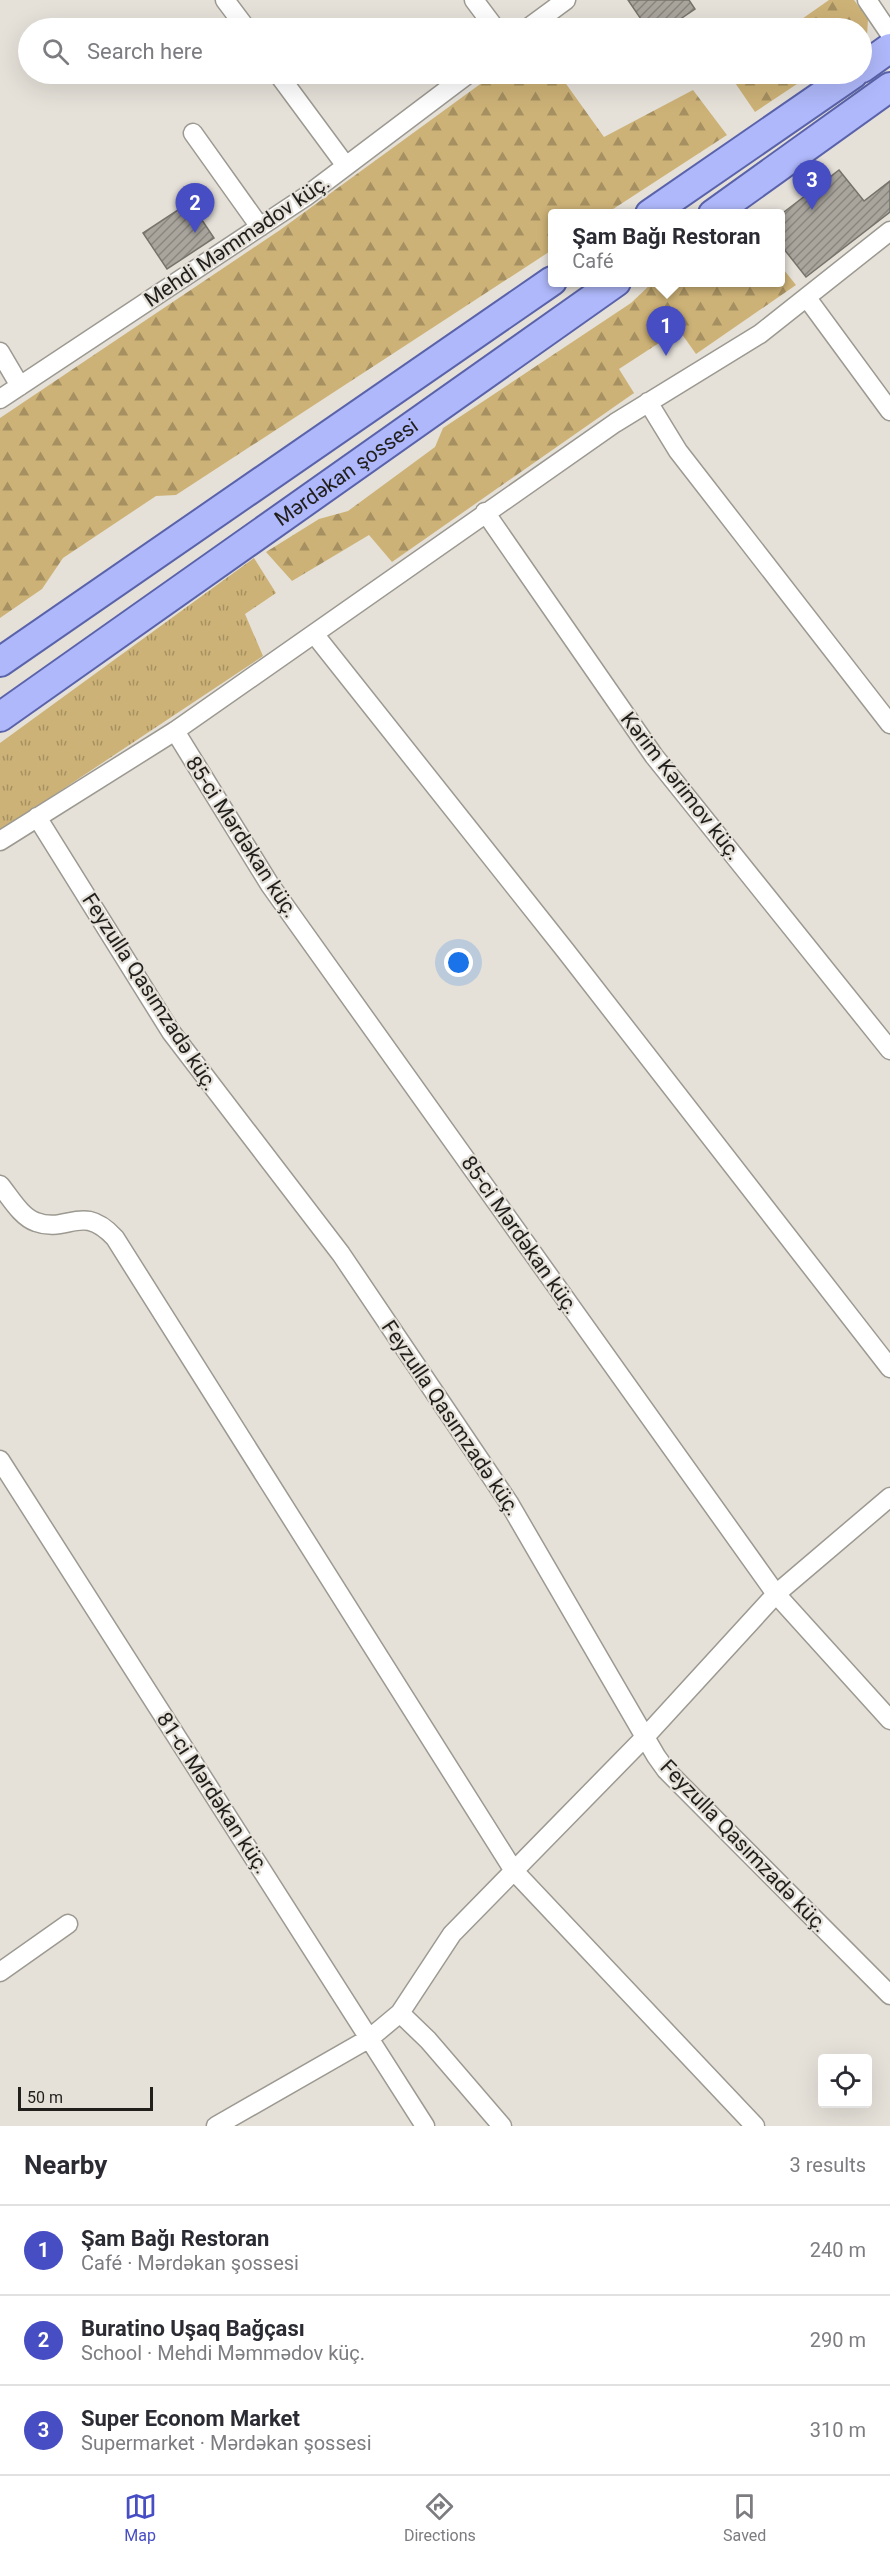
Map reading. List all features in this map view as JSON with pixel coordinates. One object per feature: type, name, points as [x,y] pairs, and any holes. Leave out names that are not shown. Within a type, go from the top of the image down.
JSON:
[{"type":"main road","points":[[872,60],[890,48]]},
{"type":"main road","points":[[656,209],[838,84]]},
{"type":"main road","points":[[719,209],[890,87]]},
{"type":"main road","name":"Mərdəkan şossesi","points":[[0,662],[548,284]]},
{"type":"main road","name":"Mərdəkan şossesi","points":[[0,717],[609,287]]},
{"type":"street","points":[[225,0],[238,18]]},
{"type":"street","points":[[474,0],[488,18]]},
{"type":"street","points":[[542,18],[566,0]]},
{"type":"street","points":[[867,0],[890,34]]},
{"type":"street","points":[[285,84],[346,166]]},
{"type":"street","name":"Mehdi Məmmədov küç.","points":[[0,399],[260,227],[455,84]]},
{"type":"street","points":[[193,133],[260,227]]},
{"type":"street","points":[[0,841],[175,731],[485,512],[648,402],[760,334],[890,231]]},
{"type":"street","points":[[807,298],[890,411]]},
{"type":"street","points":[[0,352],[20,386]]},
{"type":"street","points":[[648,402],[678,451],[890,724]]},
{"type":"street","name":"Kərim Kərimov küç.","points":[[485,512],[654,756],[890,1050]]},
{"type":"street","points":[[315,634],[566,950],[890,1368]]},
{"type":"street","name":"85-ci Mərdəkan küç.","points":[[175,731],[270,885],[776,1594],[890,1720]]},
{"type":"street","name":"Feyzulla Qasımzadə küç.","points":[[37,817],[171,1032],[200,1074],[300,1197],[341,1254],[509,1503],[666,1770],[890,1995]]},
{"type":"street","points":[[0,1185],[26,1216],[35,1222],[49,1224],[92,1221],[104,1227],[115,1238],[514,1871],[755,2126]]},
{"type":"street","name":"81-ci Mərdəkan küç.","points":[[0,1460],[425,2126]]},
{"type":"street","points":[[216,2126],[370,2038],[400,2013],[452,1934],[645,1737],[776,1594],[890,1497]]},
{"type":"street","points":[[0,1972],[68,1924]]},
{"type":"street","points":[[400,2013],[428,2040],[502,2126]]},
{"type":"green space","points":[[829,0],[854,0],[867,18],[803,18]]},
{"type":"green space","points":[[480,84],[566,84],[604,137],[693,90],[727,135],[613,209],[548,209],[548,253],[176,495],[156,496],[63,558],[42,589],[0,618],[0,418],[280,230]]},
{"type":"green space","points":[[736,84],[797,84],[755,112]]},
{"type":"green space","points":[[785,271],[796,285],[696,354],[679,330],[619,369],[634,393],[392,562],[369,535],[292,581],[266,552],[319,519],[348,511],[435,447],[443,428],[631,303],[648,287],[785,287]]},
{"type":"green space","points":[[254,558],[276,593],[245,614],[263,656],[0,831],[0,743]]},
{"type":"building","points":[[628,0],[689,0],[695,9],[682,18],[640,18]]},
{"type":"building","points":[[839,170],[864,201],[890,181],[890,212],[806,277],[785,250],[785,211]]},
{"type":"building","points":[[190,202],[214,238],[167,269],[143,233]]},
{"type":"place","name":"Super Econom Market","points":[[812,210]]},
{"type":"place","name":"Buratino Uşaq Bağçası","points":[[195,233]]},
{"type":"place","name":"Şam Bağı Restoran","points":[[666,356]]}]
